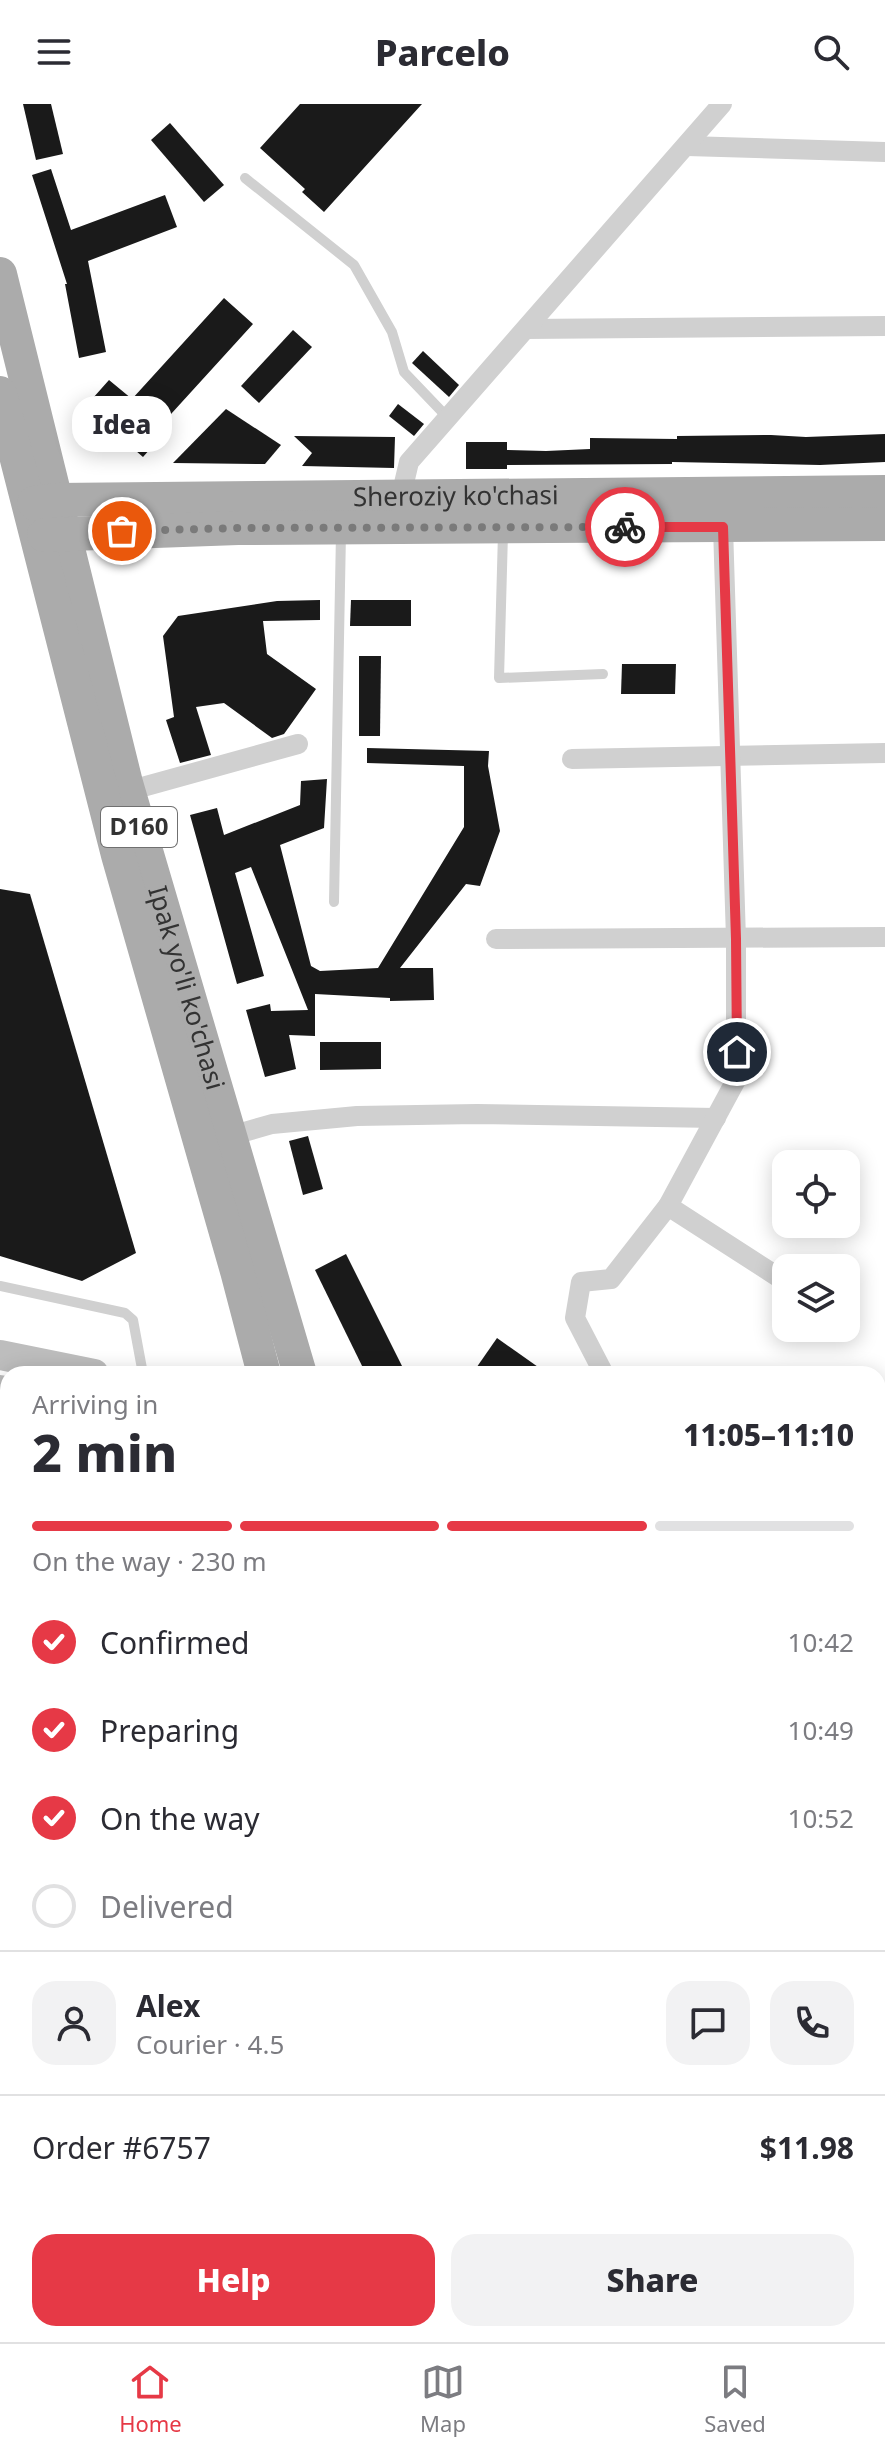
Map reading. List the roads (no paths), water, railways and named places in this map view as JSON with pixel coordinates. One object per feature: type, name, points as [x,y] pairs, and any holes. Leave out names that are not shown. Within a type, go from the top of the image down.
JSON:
[{"type":"main road","name":"Ipak yo'li ko'chasi","points":[[0,274],[46,518],[118,855],[262,1366]]},
{"type":"main road","name":"Ipak yo'li ko'chasi","points":[[0,393],[46,518],[298,1366]]},
{"type":"main road","name":"Sheroziy ko'chasi","points":[[46,518],[401,496],[885,492]]},
{"type":"main road","name":"Sheroziy ko'chasi","points":[[46,518],[341,527],[885,524]]},
{"type":"main road","points":[[0,1355],[54,1366]]},
{"type":"street","points":[[401,496],[409,462],[722,104]]},
{"type":"street","points":[[687,146],[885,152]]},
{"type":"street","points":[[526,329],[885,326]]},
{"type":"street","points":[[600,1366],[575,1318],[581,1282],[611,1279],[668,1206],[736,1080],[736,939],[723,527]]},
{"type":"street","points":[[128,791],[298,744]]},
{"type":"street","points":[[572,759],[885,753]]},
{"type":"street","points":[[496,939],[885,937]]},
{"type":"street","points":[[230,1136],[272,1124],[357,1116],[477,1114],[716,1118]]},
{"type":"street","points":[[668,1206],[772,1273]]},
{"type":"lane","points":[[245,178],[354,265],[392,332],[404,372],[448,418]]},
{"type":"lane","points":[[334,902],[341,527]]},
{"type":"lane","points":[[503,527],[499,678],[603,674]]},
{"type":"lane","points":[[0,1286],[125,1313],[133,1320],[142,1366]]},
{"type":"place","name":"Idea","points":[[122,531]]}]
